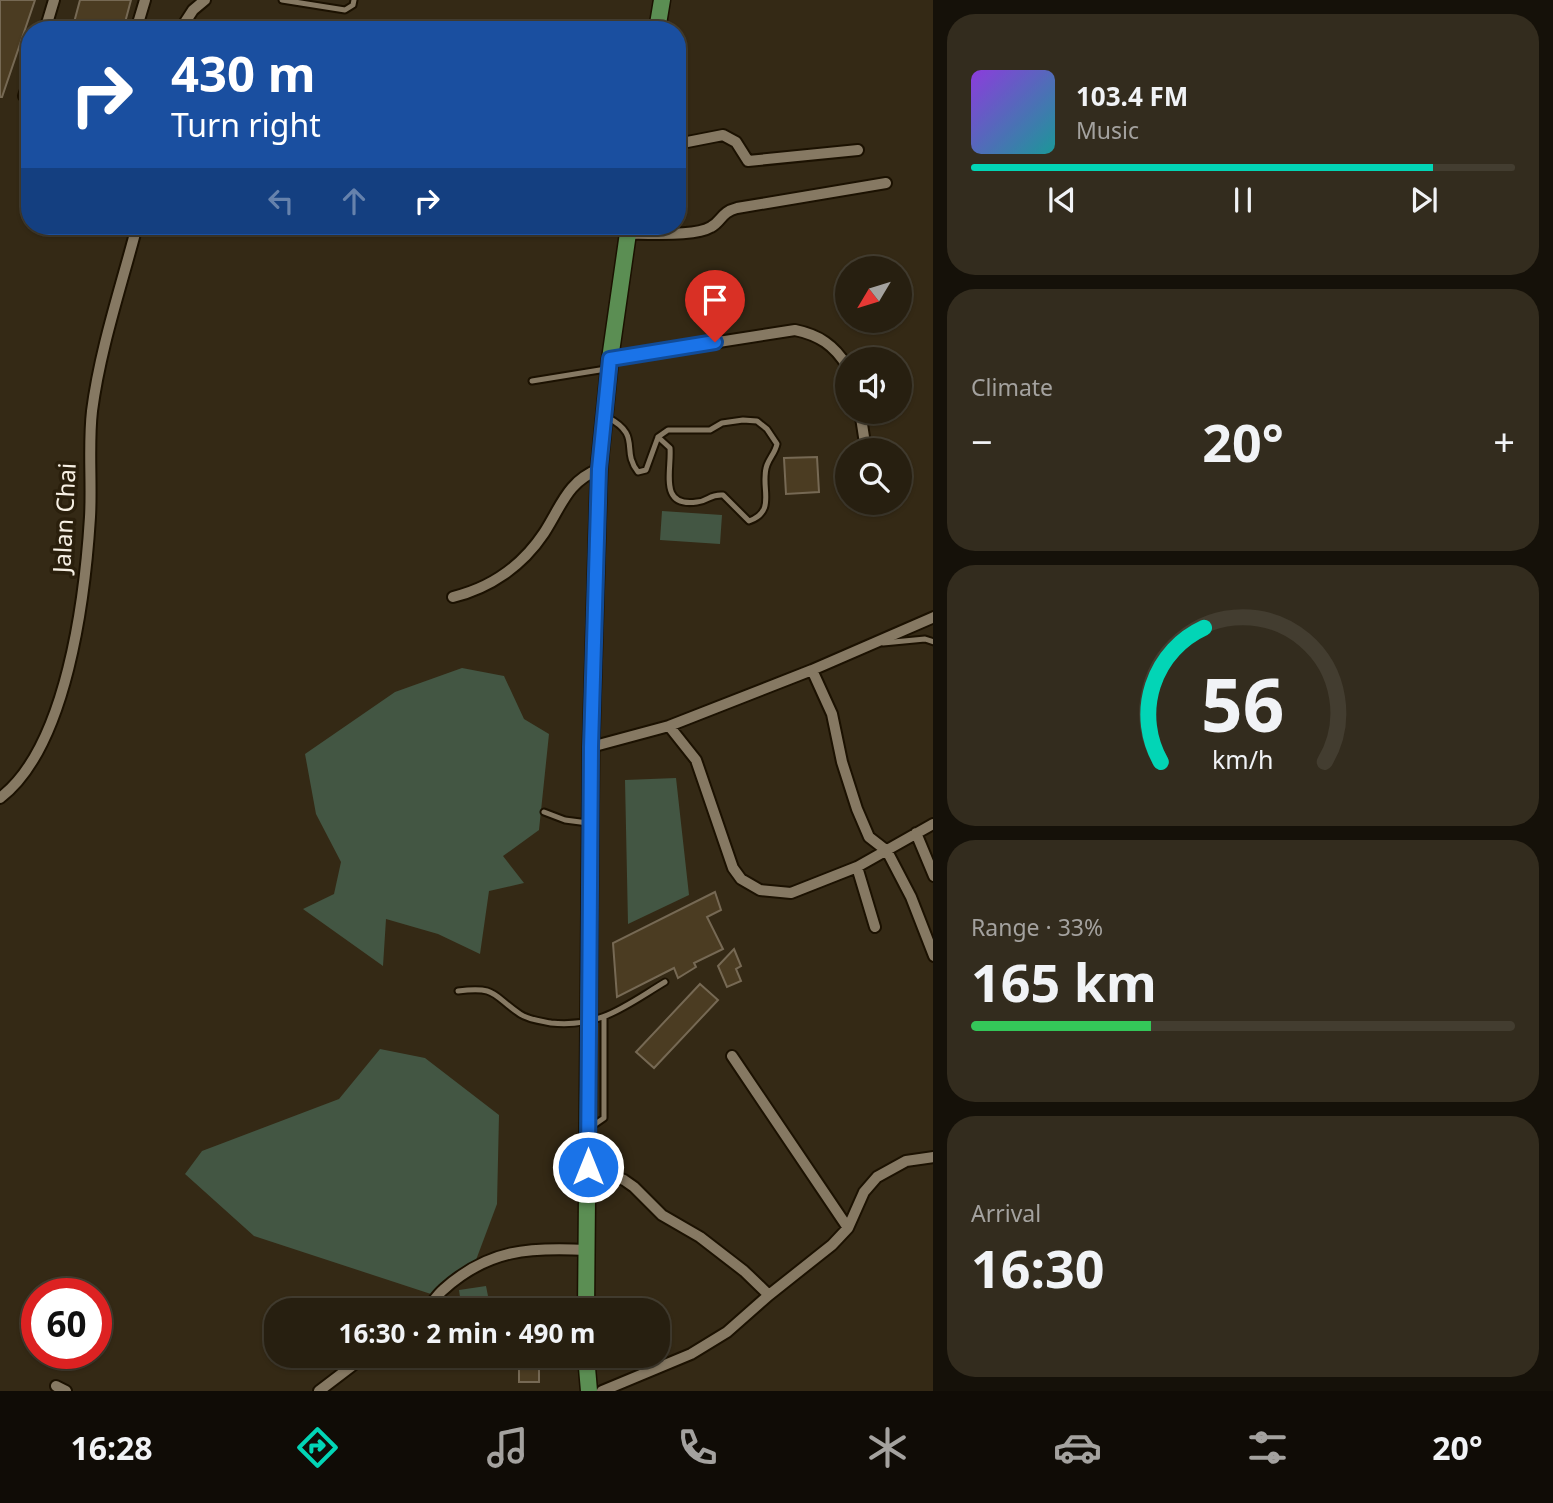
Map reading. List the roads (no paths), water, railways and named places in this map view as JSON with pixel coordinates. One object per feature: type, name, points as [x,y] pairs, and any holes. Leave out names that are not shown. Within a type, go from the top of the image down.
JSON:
[{"type":"main road","points":[[658,21],[662,0]]},
{"type":"main road","points":[[586,1298],[588,1129],[596,1021],[591,747],[599,469],[609,364],[627,235]]},
{"type":"main road","points":[[587,1368],[589,1391]]},
{"type":"street","points":[[48,21],[54,0]]},
{"type":"street","points":[[139,21],[145,0]]},
{"type":"street","points":[[186,21],[193,9],[205,0]]},
{"type":"street","points":[[686,142],[723,135],[736,142],[748,161],[858,150]]},
{"type":"street","points":[[686,231],[701,231],[716,224],[728,210],[886,183]]},
{"type":"street","name":"Jalan Chai","points":[[0,798],[14,788],[38,755],[52,722],[69,660],[79,614],[90,517],[93,403],[135,235]]},
{"type":"street","points":[[609,364],[794,330],[811,333],[835,349]]},
{"type":"street","points":[[453,597],[484,588],[517,564],[542,536],[578,479],[599,469]]},
{"type":"street","points":[[591,747],[669,726],[812,670],[866,644],[933,617]]},
{"type":"street","points":[[812,670],[832,714],[842,762],[869,837],[887,851],[911,897],[933,956]]},
{"type":"street","points":[[669,726],[696,760],[726,850],[741,879],[760,890],[791,892],[857,867],[933,824]]},
{"type":"street","points":[[916,833],[933,876]]},
{"type":"street","points":[[857,867],[875,927]]},
{"type":"street","points":[[732,1056],[848,1228]]},
{"type":"street","points":[[602,1391],[703,1348],[727,1332],[832,1245],[848,1228],[864,1192],[877,1177],[906,1161],[933,1157]]},
{"type":"street","points":[[588,1167],[624,1180],[634,1187],[662,1215],[700,1237],[744,1271],[769,1295]]},
{"type":"street","points":[[437,1298],[450,1284],[484,1262],[501,1256],[535,1248],[587,1250]]},
{"type":"street","points":[[319,1391],[349,1368]]},
{"type":"lane","points":[[282,0],[345,10],[354,0]]},
{"type":"lane","points":[[531,382],[609,364]]},
{"type":"lane","points":[[604,416],[623,426],[629,437],[632,464],[638,472],[646,470],[658,437],[668,430],[710,430],[722,423],[757,421],[767,429],[777,444],[775,453],[766,465],[765,509],[760,517],[749,520],[723,495],[712,494],[695,503],[680,500],[671,494],[667,484],[671,466],[670,448],[658,437]]},
{"type":"lane","points":[[866,644],[925,639],[933,642]]},
{"type":"lane","points":[[544,812],[565,820],[591,824]]},
{"type":"lane","points":[[458,991],[484,988],[520,1014],[535,1020],[557,1023],[596,1021],[665,982]]}]
